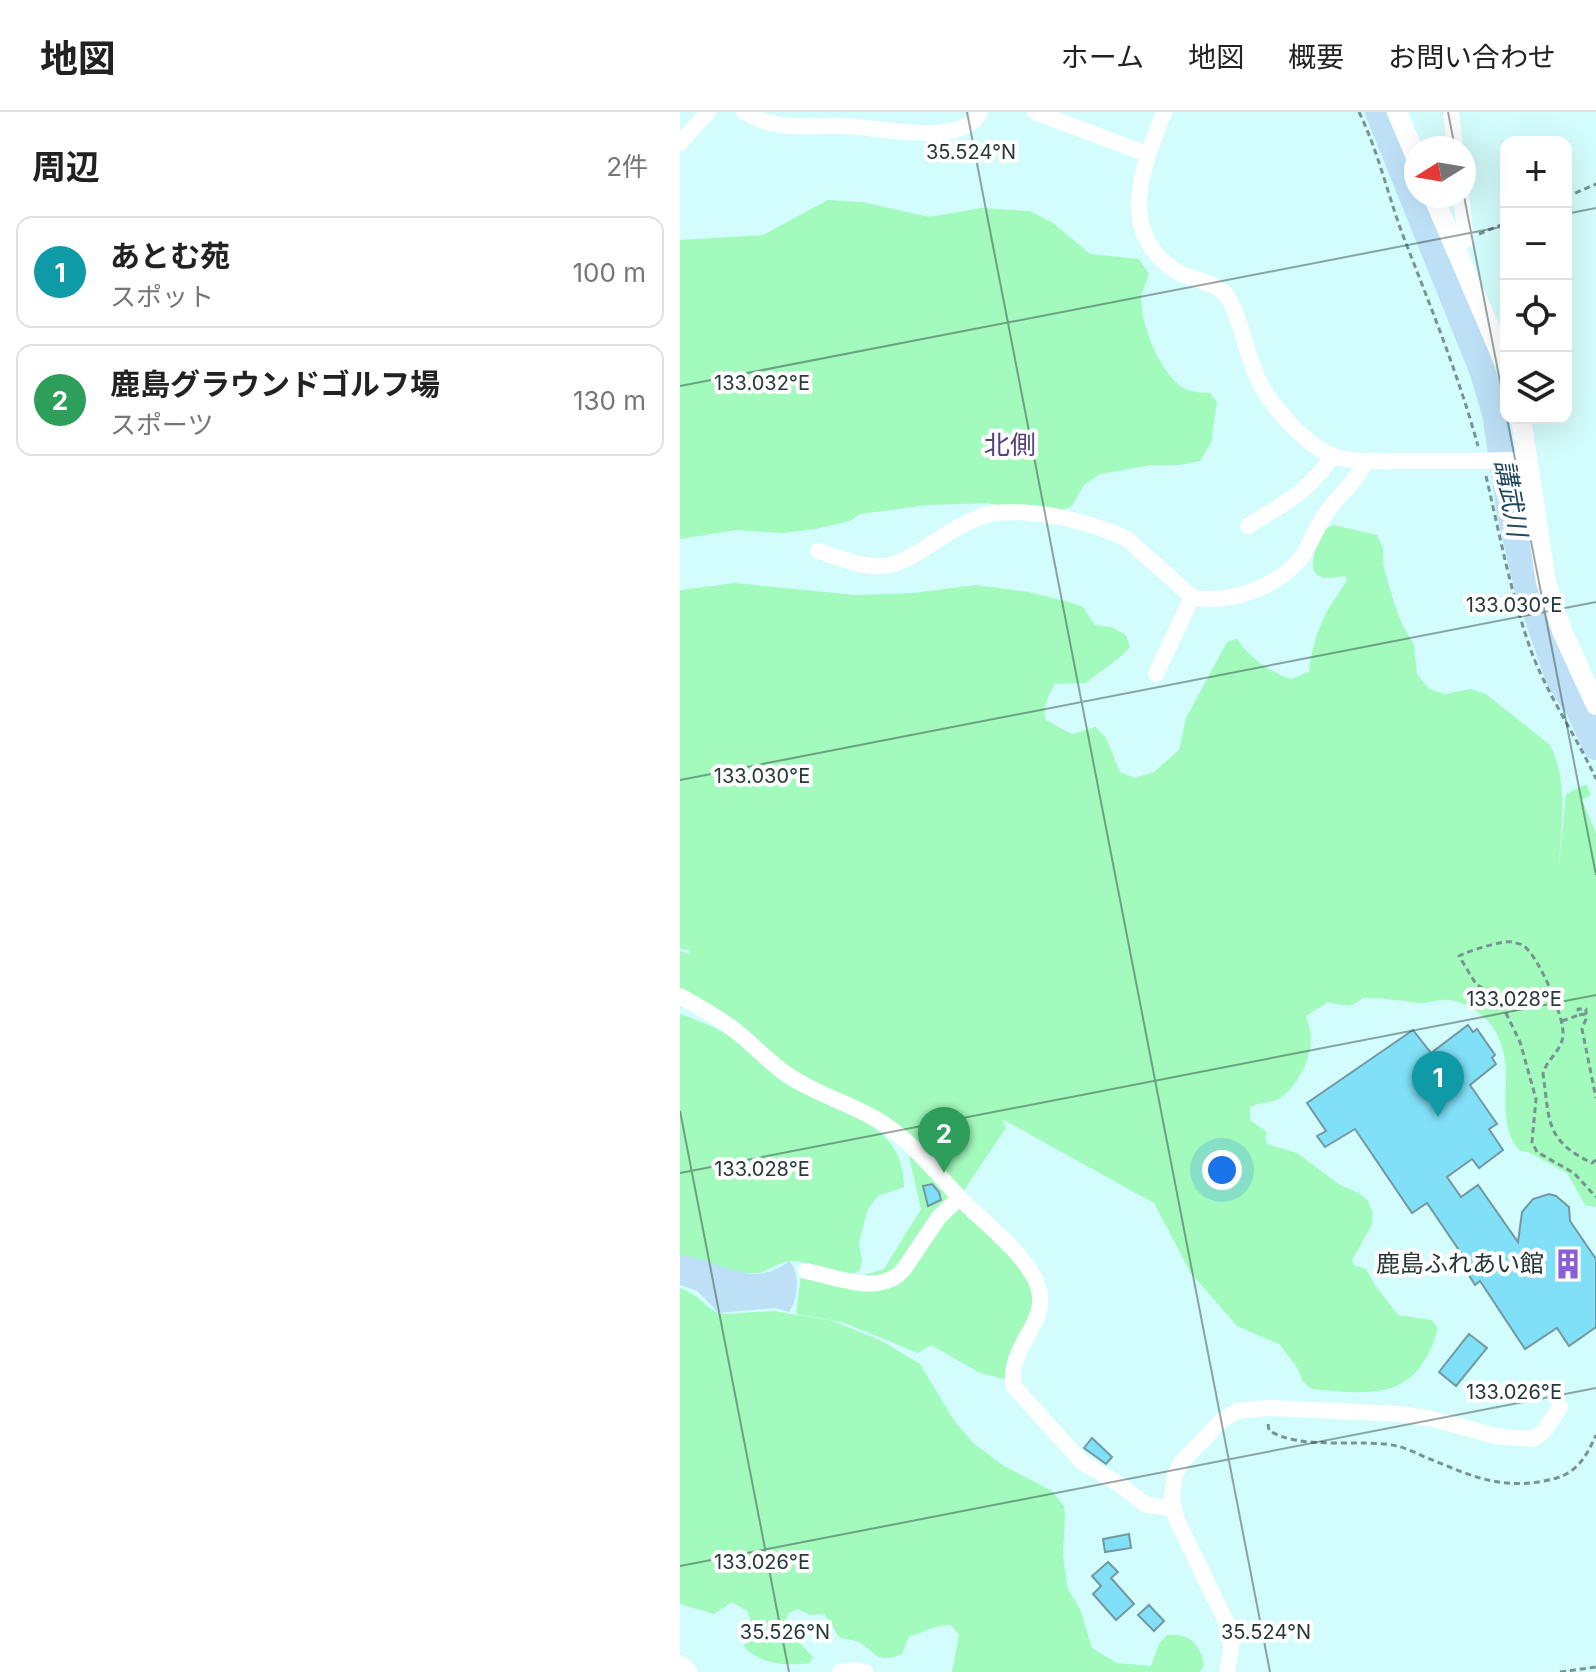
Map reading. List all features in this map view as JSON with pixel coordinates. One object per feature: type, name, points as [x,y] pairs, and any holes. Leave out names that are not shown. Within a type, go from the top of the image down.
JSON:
[{"type":"main road","points":[[1397,112],[1407,136]]},
{"type":"main road","points":[[1438,208],[1500,352]]},
{"type":"main road","points":[[1521,424],[1522,459],[1546,582],[1562,631],[1596,705]]},
{"type":"main road","points":[[680,1665],[687,1672]]},
{"type":"street","points":[[680,143],[708,112]]},
{"type":"street","points":[[744,112],[765,122],[788,125],[920,132],[953,131],[969,125],[980,112]]},
{"type":"street","points":[[1035,112],[1147,154]]},
{"type":"street","points":[[1164,112],[1147,154],[1138,188],[1144,230],[1150,244],[1174,270],[1215,286],[1227,297],[1255,375],[1268,398],[1311,442],[1333,456],[1366,461],[1522,459]]},
{"type":"street","points":[[1451,112],[1454,136]]},
{"type":"street","points":[[1462,208],[1466,240]]},
{"type":"street","points":[[1248,526],[1298,496],[1310,486],[1333,456]]},
{"type":"street","points":[[818,551],[862,564],[892,565],[971,520],[992,513],[1018,512],[1056,517],[1127,539],[1192,597],[1210,598],[1250,592],[1290,569],[1308,547],[1324,516],[1360,475],[1366,461]]},
{"type":"street","points":[[1156,674],[1192,597]]},
{"type":"street","points":[[680,996],[731,1027],[791,1077],[883,1123],[914,1147],[959,1198],[1025,1263],[1038,1287],[1041,1308],[1022,1341],[1013,1377],[1014,1387],[1082,1462],[1146,1505],[1173,1508]]},
{"type":"street","points":[[806,1271],[870,1284],[888,1281],[898,1276],[939,1217],[959,1198]]},
{"type":"street","points":[[1227,1672],[1231,1650],[1230,1630],[1173,1508],[1175,1474],[1193,1449],[1222,1420],[1237,1411],[1268,1408],[1400,1414],[1433,1419],[1496,1436],[1533,1439],[1545,1430],[1560,1407]]},
{"type":"street","points":[[840,1672],[865,1672]]},
{"type":"path","points":[[1359,112],[1375,144],[1401,229],[1486,461],[1528,644],[1596,779]]},
{"type":"path","points":[[1572,194],[1596,184]]},
{"type":"path","points":[[1596,1160],[1592,1163],[1565,1147],[1549,1124],[1543,1074],[1561,1042],[1562,1021],[1540,970],[1524,946],[1508,941],[1459,956],[1476,984],[1492,994],[1504,1009],[1520,1042],[1531,1075],[1536,1109],[1532,1142],[1537,1152],[1574,1173],[1596,1197]]},
{"type":"path","points":[[1579,1015],[1578,1010],[1586,1009],[1582,1029],[1596,1098]]},
{"type":"path","points":[[1562,1021],[1585,1014]]},
{"type":"path","points":[[1536,1109],[1547,1109]]},
{"type":"path","points":[[1268,1408],[1269,1430],[1277,1436],[1325,1443],[1399,1446],[1497,1484],[1532,1483],[1569,1473],[1585,1459],[1596,1435]]},
{"type":"path","points":[[1560,1672],[1596,1667]]},
{"type":"green space","points":[[828,200],[862,202],[929,217],[981,208],[1030,211],[1053,223],[1090,254],[1139,259],[1149,274],[1142,293],[1144,318],[1162,364],[1181,386],[1193,392],[1210,393],[1217,402],[1211,443],[1200,461],[1100,474],[1084,485],[1072,506],[1051,514],[988,503],[928,505],[860,514],[850,521],[815,529],[783,533],[736,530],[680,539],[680,240],[763,235]]},
{"type":"green space","points":[[1333,525],[1377,535],[1383,548],[1383,564],[1394,603],[1414,645],[1417,674],[1429,689],[1445,694],[1471,689],[1486,694],[1550,745],[1562,789],[1559,865],[1566,794],[1586,784],[1591,795],[1582,800],[1596,833],[1596,1207],[1585,1205],[1567,1173],[1528,1152],[1520,1151],[1514,1144],[1506,1118],[1504,1052],[1485,1018],[1475,1010],[1448,1000],[1422,1003],[1362,998],[1350,1005],[1328,1002],[1306,1016],[1311,1042],[1300,1076],[1281,1097],[1250,1108],[1250,1120],[1267,1132],[1267,1144],[1297,1153],[1340,1185],[1359,1193],[1368,1201],[1373,1213],[1371,1227],[1352,1260],[1354,1265],[1366,1269],[1398,1315],[1431,1320],[1438,1328],[1419,1369],[1392,1388],[1356,1392],[1312,1389],[1303,1382],[1297,1367],[1279,1344],[1237,1326],[1190,1272],[1154,1203],[1002,1119],[1006,1128],[962,1193],[1024,1265],[1039,1301],[1008,1380],[980,1373],[931,1345],[918,1353],[842,1322],[796,1314],[802,1268],[829,1270],[797,1261],[784,1262],[760,1273],[725,1273],[680,1258],[680,1014],[731,1037],[777,1078],[858,1118],[876,1129],[891,1144],[901,1163],[904,1187],[878,1196],[868,1209],[859,1243],[860,1270],[852,1274],[864,1275],[884,1269],[921,1209],[908,1152],[865,1118],[680,1003],[680,951],[690,954],[689,950],[680,949],[680,590],[735,583],[855,595],[914,593],[975,585],[1029,592],[1083,607],[1095,625],[1111,627],[1126,635],[1130,647],[1086,683],[1055,684],[1045,706],[1046,720],[1072,734],[1096,727],[1106,738],[1120,772],[1135,778],[1154,772],[1179,750],[1186,718],[1227,642],[1237,639],[1260,663],[1290,679],[1309,672],[1321,624],[1347,581],[1345,576],[1318,576],[1313,567],[1319,539]]},
{"type":"green space","points":[[680,1288],[722,1314],[774,1311],[833,1321],[880,1340],[920,1364],[953,1419],[973,1443],[1004,1466],[1052,1491],[1064,1506],[1063,1557],[1068,1589],[1080,1609],[1092,1648],[1117,1663],[1151,1666],[1159,1644],[1167,1635],[1182,1636],[1193,1641],[1200,1651],[1204,1665],[1200,1672],[952,1672],[959,1635],[951,1625],[909,1636],[902,1654],[883,1658],[858,1642],[840,1638],[824,1614],[811,1615],[797,1609],[789,1613],[786,1619],[793,1636],[813,1657],[810,1663],[783,1664],[759,1658],[744,1647],[751,1622],[747,1611],[732,1602],[714,1614],[680,1604]]},
{"type":"water","points":[[680,1255],[749,1273],[775,1270],[789,1261],[797,1279],[792,1307],[789,1312],[775,1308],[719,1313],[697,1291],[680,1285]]},
{"type":"building","points":[[1468,1025],[1473,1032],[1477,1029],[1495,1055],[1492,1058],[1496,1064],[1470,1085],[1497,1124],[1489,1129],[1503,1150],[1479,1168],[1472,1159],[1447,1177],[1461,1197],[1478,1185],[1518,1242],[1522,1212],[1533,1199],[1549,1194],[1569,1207],[1570,1221],[1596,1259],[1596,1327],[1569,1346],[1557,1328],[1525,1349],[1480,1281],[1475,1285],[1467,1272],[1471,1268],[1427,1203],[1412,1213],[1355,1129],[1325,1147],[1317,1136],[1326,1131],[1307,1103],[1413,1030],[1431,1053]]},
{"type":"building","points":[[932,1184],[941,1200],[928,1206],[923,1186]]},
{"type":"building","points":[[1469,1334],[1487,1348],[1456,1386],[1439,1372]]},
{"type":"building","points":[[1092,1438],[1112,1457],[1106,1464],[1084,1448]]},
{"type":"building","points":[[1129,1534],[1131,1548],[1105,1552],[1103,1539]]},
{"type":"building","points":[[1108,1562],[1118,1572],[1111,1578],[1134,1604],[1116,1620],[1093,1594],[1101,1586],[1092,1576]]},
{"type":"building","points":[[1149,1605],[1164,1621],[1154,1631],[1138,1615]]},
{"type":"waterway","name":"講武川","points":[[1378,112],[1482,370],[1495,413],[1510,514],[1527,587],[1559,680],[1579,710],[1596,747]]},
{"type":"place","name":"あとむ苑","points":[[1438,1117]]},
{"type":"place","name":"鹿島グラウンドゴルフ場","points":[[944,1173]]},
{"type":"place","name":"鹿島ふれあい館","points":[[1568,1264]]},
{"type":"district","name":"北側","points":[[1010,445]]}]
